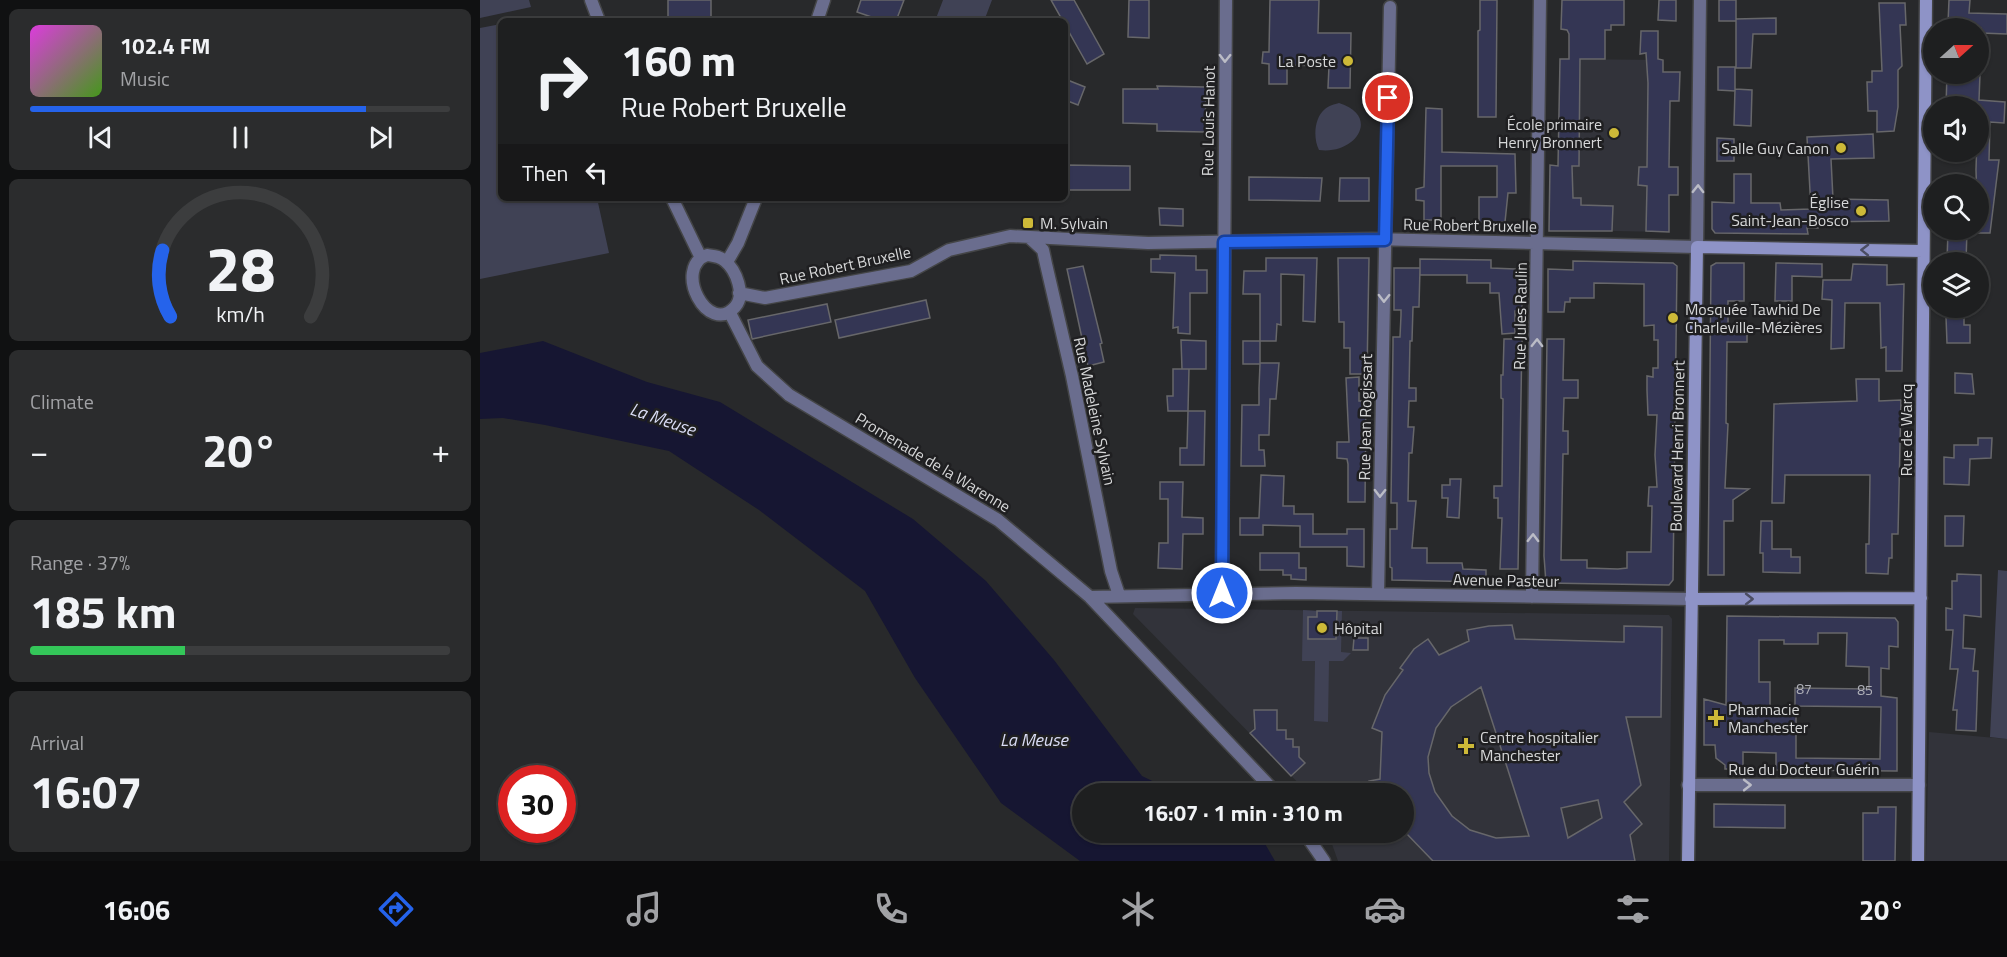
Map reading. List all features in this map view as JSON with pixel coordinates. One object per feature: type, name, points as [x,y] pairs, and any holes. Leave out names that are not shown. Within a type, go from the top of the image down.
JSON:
[{"type":"main road","name":"Rue de Warcq","points":[[1918,861],[1926,0]]},
{"type":"main road","name":"Rue Robert Bruxelle","points":[[1697,248],[1923,251]]},
{"type":"main road","name":"Boulevard Henri Bronnert","points":[[1688,861],[1697,248]]},
{"type":"main road","name":"Avenue Pasteur","points":[[1691,599],[1921,598]]},
{"type":"street","points":[[591,0],[597,18]]},
{"type":"street","points":[[818,18],[824,0]]},
{"type":"street","name":"Rue Louis Hanot","points":[[1222,593],[1226,0]]},
{"type":"street","name":"Rue Jules Raulin","points":[[1532,597],[1540,0]]},
{"type":"street","name":"Boulevard Henri Bronnert","points":[[1697,248],[1700,0]]},
{"type":"street","name":"Rue Jean Rogissart","points":[[1378,594],[1390,8]]},
{"type":"street","points":[[673,201],[701,258]]},
{"type":"street","points":[[727,262],[738,243],[755,201]]},
{"type":"street","name":"Rue Robert Bruxelle","points":[[739,293],[765,298],[911,271],[949,250],[1010,236],[1148,243],[1385,240],[1697,248]]},
{"type":"street","name":"Rue Madeleine Sylvain","points":[[1030,238],[1043,250],[1072,376],[1111,571],[1119,595]]},
{"type":"street","points":[[707,255],[718,256],[727,262],[734,274],[739,293],[738,303],[730,313],[718,315],[708,311],[699,300],[693,288],[693,270],[701,258],[707,255]]},
{"type":"street","name":"Promenade de la Warenne","points":[[730,313],[757,366],[789,394],[998,520],[1090,597],[1266,783]]},
{"type":"street","name":"Avenue Pasteur","points":[[1090,597],[1222,593],[1691,599]]},
{"type":"street","name":"Rue du Docteur Guérin","points":[[1688,785],[1919,785]]},
{"type":"street","points":[[1312,843],[1324,861]]},
{"type":"shaded area","points":[[480,0],[529,0],[531,7],[480,18]]},
{"type":"shaded area","points":[[943,0],[992,0],[985,18],[936,18]]},
{"type":"shaded area","points":[[498,25],[498,201],[598,201],[609,253],[480,279],[480,28]]},
{"type":"shaded area","name":"École primaire Henry Bronnert","points":[[1560,59],[1663,60],[1663,72],[1680,72],[1679,101],[1670,101],[1669,167],[1678,167],[1678,195],[1669,195],[1669,232],[1612,231],[1612,206],[1581,205],[1580,198],[1549,198],[1550,165],[1558,165]]},
{"type":"shaded area","points":[[1339,103],[1352,109],[1359,117],[1361,125],[1359,133],[1344,147],[1319,150],[1315,134],[1321,113],[1326,108]]},
{"type":"shaded area","points":[[1998,570],[2007,571],[2007,739],[1990,737]]},
{"type":"shaded area","name":"Centre hospitalier Manchester","points":[[1135,608],[1669,615],[1672,619],[1669,861],[1338,861],[1332,843],[1414,843],[1414,783],[1298,783],[1133,614]]},
{"type":"shaded area","points":[[1303,610],[1317,611],[1317,617],[1308,617],[1308,639],[1336,639],[1337,611],[1342,611],[1341,652],[1351,653],[1343,661],[1329,661],[1328,722],[1314,721],[1315,661],[1302,661]]},
{"type":"shaded area","points":[[1929,732],[2007,739],[2007,861],[1926,861]]},
{"type":"water","name":"La Meuse","points":[[543,341],[647,382],[720,402],[913,519],[986,581],[1054,660],[1142,776],[1156,783],[1072,783],[1072,843],[1264,843],[1275,861],[1080,861],[1001,803],[915,678],[865,591],[759,510],[669,451],[545,425],[503,418],[480,419],[480,353]]},
{"type":"building","points":[[668,0],[711,0],[711,18],[668,18]]},
{"type":"building","points":[[861,0],[904,0],[897,18],[874,18],[857,12]]},
{"type":"building","points":[[1051,0],[1074,0],[1104,54],[1087,64],[1068,30],[1068,18],[1061,18]]},
{"type":"building","points":[[1129,0],[1149,0],[1149,38],[1128,37]]},
{"type":"building","points":[[1270,0],[1319,0],[1318,33],[1351,33],[1350,88],[1328,88],[1329,66],[1287,65],[1287,84],[1269,84],[1269,64],[1262,63],[1263,52],[1269,52]]},
{"type":"building","points":[[1480,0],[1497,0],[1496,117],[1478,117]]},
{"type":"building","points":[[1562,0],[1624,0],[1624,25],[1611,25],[1611,30],[1605,30],[1605,59],[1580,59],[1579,166],[1572,166],[1573,198],[1581,198],[1581,205],[1613,206],[1612,231],[1549,231],[1550,165],[1558,166],[1560,59],[1569,59],[1569,34],[1567,30],[1561,29]]},
{"type":"building","points":[[1659,0],[1676,0],[1676,21],[1658,20]]},
{"type":"building","points":[[1719,0],[1736,0],[1736,21],[1719,21]]},
{"type":"building","points":[[1949,0],[1970,0],[1969,13],[2007,14],[2007,34],[1989,33],[1989,18],[1948,18]]},
{"type":"building","points":[[1879,3],[1905,3],[1906,25],[1900,25],[1902,66],[1898,70],[1898,107],[1894,131],[1877,132],[1877,111],[1868,111],[1867,82],[1872,82],[1872,71],[1882,71]]},
{"type":"building","points":[[1776,18],[1776,34],[1753,34],[1751,68],[1736,68],[1736,19]]},
{"type":"building","points":[[1641,31],[1658,31],[1658,59],[1663,60],[1663,72],[1680,72],[1679,101],[1670,101],[1669,167],[1678,167],[1678,195],[1669,195],[1669,232],[1646,231],[1647,186],[1638,185],[1639,167],[1647,167],[1648,83],[1646,53],[1640,54]]},
{"type":"building","points":[[1718,67],[1735,67],[1735,91],[1718,90]]},
{"type":"building","points":[[1068,80],[1085,87],[1078,105],[1068,101]]},
{"type":"building","points":[[1947,84],[1980,84],[1979,96],[1946,96]]},
{"type":"building","points":[[1157,86],[1206,87],[1205,132],[1157,131],[1157,124],[1123,123],[1123,89],[1158,89]]},
{"type":"building","points":[[1735,89],[1752,90],[1751,126],[1734,125]]},
{"type":"building","points":[[1989,101],[2005,102],[2004,123],[1990,122],[1989,160]]},
{"type":"building","points":[[1426,108],[1442,109],[1442,152],[1515,154],[1516,193],[1508,193],[1505,222],[1479,222],[1479,197],[1497,197],[1497,166],[1441,166],[1441,220],[1424,220],[1424,201],[1416,200],[1416,189],[1424,187]]},
{"type":"building","points":[[1873,134],[1874,158],[1831,159],[1833,199],[1888,200],[1889,221],[1818,222],[1818,228],[1807,228],[1808,234],[1715,233],[1712,229],[1712,202],[1734,203],[1734,174],[1751,174],[1751,203],[1780,203],[1781,210],[1811,209],[1807,137]]},
{"type":"building","points":[[1717,138],[1734,139],[1734,161],[1717,161]]},
{"type":"building","points":[[1999,160],[1990,233],[1989,174],[1976,174],[1976,162]]},
{"type":"building","points":[[1068,165],[1130,166],[1130,190],[1068,190]]},
{"type":"building","points":[[1249,177],[1322,178],[1320,201],[1249,200]]},
{"type":"building","points":[[1340,178],[1369,178],[1369,201],[1339,201]]},
{"type":"building","points":[[1159,208],[1183,209],[1183,226],[1160,225]]},
{"type":"building","points":[[1948,240],[1967,240],[1966,252],[1947,252]]},
{"type":"building","points":[[1160,255],[1196,256],[1196,270],[1207,270],[1207,293],[1190,293],[1190,334],[1178,333],[1178,327],[1173,328],[1175,273],[1151,272],[1151,259],[1160,259]]},
{"type":"building","points":[[1266,258],[1317,258],[1315,322],[1303,321],[1304,275],[1281,274],[1281,325],[1277,324],[1276,341],[1260,341],[1260,294],[1243,294],[1244,271],[1266,271]]},
{"type":"building","points":[[1338,258],[1369,258],[1367,374],[1350,374],[1350,348],[1344,348],[1344,322],[1339,322]]},
{"type":"building","points":[[1420,259],[1491,260],[1491,268],[1515,269],[1515,274],[1522,274],[1522,311],[1515,311],[1515,333],[1502,334],[1499,293],[1490,293],[1490,283],[1467,283],[1467,275],[1420,275]]},
{"type":"building","points":[[1573,261],[1673,263],[1677,266],[1673,580],[1669,585],[1546,583],[1544,556],[1547,339],[1564,339],[1563,380],[1578,380],[1578,398],[1564,398],[1563,431],[1568,431],[1568,454],[1563,454],[1561,560],[1587,560],[1587,568],[1618,569],[1627,568],[1627,552],[1651,552],[1652,506],[1648,506],[1649,487],[1657,487],[1655,455],[1657,415],[1648,415],[1647,376],[1653,377],[1653,368],[1658,368],[1658,340],[1654,340],[1654,325],[1644,326],[1644,284],[1594,283],[1594,298],[1570,298],[1570,302],[1565,302],[1564,312],[1548,312],[1548,269],[1573,270]]},
{"type":"building","points":[[1716,263],[1744,263],[1744,301],[1728,301],[1728,327],[1747,327],[1747,342],[1727,342],[1726,423],[1728,424],[1725,488],[1749,489],[1733,500],[1733,521],[1724,521],[1724,575],[1708,575],[1711,266]]},
{"type":"building","points":[[1776,263],[1822,264],[1822,277],[1792,276],[1792,301],[1775,301]]},
{"type":"building","points":[[1853,264],[1887,265],[1887,285],[1904,284],[1902,371],[1886,371],[1886,347],[1881,348],[1880,303],[1845,303],[1844,348],[1831,349],[1832,300],[1822,299],[1823,280],[1851,280]]},
{"type":"building","points":[[1083,266],[1102,343],[1100,344],[1104,362],[1088,366],[1067,269]]},
{"type":"building","points":[[1394,268],[1420,268],[1419,307],[1413,307],[1412,341],[1410,341],[1409,388],[1416,388],[1416,401],[1409,401],[1408,427],[1414,427],[1412,453],[1409,453],[1408,501],[1416,501],[1412,548],[1427,548],[1427,563],[1462,563],[1463,569],[1486,570],[1486,582],[1392,580],[1390,529],[1397,529],[1397,503],[1391,503],[1393,337],[1400,337],[1401,315],[1401,310],[1394,310]]},
{"type":"building","points":[[926,300],[930,318],[839,338],[835,320]]},
{"type":"building","points":[[827,304],[831,322],[752,339],[748,320]]},
{"type":"building","points":[[1946,318],[1964,318],[1964,325],[1970,325],[1970,343],[1947,343]]},
{"type":"building","points":[[1504,339],[1522,339],[1518,569],[1500,569],[1502,518],[1498,518],[1498,498],[1494,498],[1494,486],[1502,486],[1501,375],[1503,375]]},
{"type":"building","points":[[1181,340],[1206,341],[1206,369],[1182,369]]},
{"type":"building","points":[[1243,341],[1260,341],[1260,363],[1279,363],[1276,399],[1270,399],[1269,435],[1259,435],[1259,450],[1264,450],[1265,466],[1241,466],[1242,405],[1259,405],[1260,364],[1243,364]]},
{"type":"building","points":[[1173,369],[1189,369],[1188,411],[1168,411],[1167,396],[1173,396]]},
{"type":"building","points":[[1955,373],[1972,374],[1974,394],[1955,393]]},
{"type":"building","points":[[1359,377],[1359,401],[1366,401],[1365,502],[1348,502],[1348,464],[1347,459],[1337,458],[1337,442],[1349,442],[1346,378]]},
{"type":"building","points":[[1856,379],[1879,379],[1879,401],[1901,400],[1898,534],[1892,534],[1892,558],[1889,558],[1888,574],[1866,573],[1866,544],[1869,544],[1870,475],[1785,475],[1784,503],[1772,503],[1774,404],[1857,401]]},
{"type":"building","points":[[1188,411],[1205,411],[1204,465],[1180,465],[1180,448],[1187,448]]},
{"type":"building","points":[[1978,438],[1992,438],[1991,458],[1970,459],[1969,485],[1944,484],[1944,457],[1954,458],[1954,445],[1978,445]]},
{"type":"building","points":[[1261,475],[1284,476],[1283,506],[1294,506],[1294,514],[1313,514],[1313,534],[1347,534],[1347,529],[1364,529],[1364,567],[1347,566],[1347,547],[1300,547],[1300,526],[1263,525],[1263,535],[1240,535],[1240,518],[1259,518]]},
{"type":"building","points":[[1450,479],[1461,479],[1459,518],[1447,517],[1448,498],[1442,498],[1442,485],[1450,485]]},
{"type":"building","points":[[1160,482],[1183,482],[1182,517],[1203,518],[1203,534],[1183,534],[1182,569],[1158,568],[1159,543],[1168,543],[1168,499],[1160,499]]},
{"type":"building","points":[[1945,516],[1964,516],[1963,546],[1945,546]]},
{"type":"building","points":[[1761,521],[1772,521],[1772,549],[1791,549],[1791,557],[1800,557],[1800,573],[1763,572],[1763,553],[1760,553]]},
{"type":"building","points":[[1260,553],[1299,553],[1299,568],[1306,568],[1306,580],[1291,579],[1291,575],[1283,575],[1283,570],[1260,570]]},
{"type":"building","points":[[1957,574],[1981,575],[1981,617],[1964,615],[1963,648],[1975,649],[1973,671],[1978,671],[1976,731],[1956,730],[1957,710],[1953,710],[1958,669],[1950,669],[1953,630],[1946,630],[1946,608],[1952,609],[1952,581],[1957,581]]},
{"type":"building","name":"Hôpital","points":[[1317,611],[1337,611],[1336,639],[1308,639],[1308,617],[1317,617]]},
{"type":"building","points":[[1727,616],[1895,618],[1898,622],[1898,647],[1889,646],[1889,669],[1881,668],[1881,696],[1897,698],[1897,771],[1776,770],[1776,753],[1743,752],[1743,769],[1725,769],[1725,765],[1716,758],[1715,745],[1704,745],[1704,699],[1726,705]],"holes":[[[1818,633],[1847,633],[1846,666],[1869,667],[1869,689],[1795,688],[1795,706],[1881,707],[1880,759],[1796,758],[1796,713],[1770,713],[1770,682],[1759,682],[1759,640],[1784,640],[1784,644],[1818,644]]]},
{"type":"building","points":[[1512,625],[1515,639],[1624,642],[1624,626],[1662,627],[1661,717],[1626,717],[1641,785],[1624,802],[1642,824],[1630,835],[1635,861],[1433,861],[1414,841],[1414,783],[1369,783],[1369,781],[1380,779],[1382,732],[1372,728],[1385,695],[1403,670],[1400,668],[1414,649],[1428,639],[1439,655],[1469,641],[1467,630]],"holes":[[[1481,687],[1529,836],[1496,838],[1470,830],[1452,816],[1435,792],[1429,773],[1428,757],[1436,728],[1451,707]],[[1598,800],[1602,818],[1568,838],[1561,808]]]},
{"type":"building","points":[[1354,638],[1368,638],[1368,650],[1353,650]]},
{"type":"building","points":[[1254,710],[1277,710],[1277,730],[1286,730],[1286,739],[1293,739],[1293,747],[1299,747],[1299,757],[1305,763],[1291,776],[1250,733],[1255,729]]},
{"type":"building","points":[[1714,804],[1785,805],[1785,828],[1714,827]]},
{"type":"building","points":[[1878,807],[1896,807],[1895,861],[1863,861],[1863,813],[1878,813]]},
{"type":"place","name":"La Poste","points":[[1348,61]]},
{"type":"place","name":"École primaire Henry Bronnert","points":[[1614,133]]},
{"type":"place","name":"Salle Guy Canon","points":[[1841,148]]},
{"type":"place","name":"Église Saint-Jean-Bosco","points":[[1861,211]]},
{"type":"place","name":"M. Sylvain","points":[[1028,223]]},
{"type":"place","name":"Mosquée Tawhid De Charleville-Mézières","points":[[1673,318]]},
{"type":"place","name":"Hôpital","points":[[1322,628]]},
{"type":"place","name":"Pharmacie Manchester","points":[[1716,718]]},
{"type":"place","name":"Centre hospitalier Manchester","points":[[1466,746]]},
{"type":"route","points":[[1222,593],[1224,242],[1385,240],[1388,98]]}]
